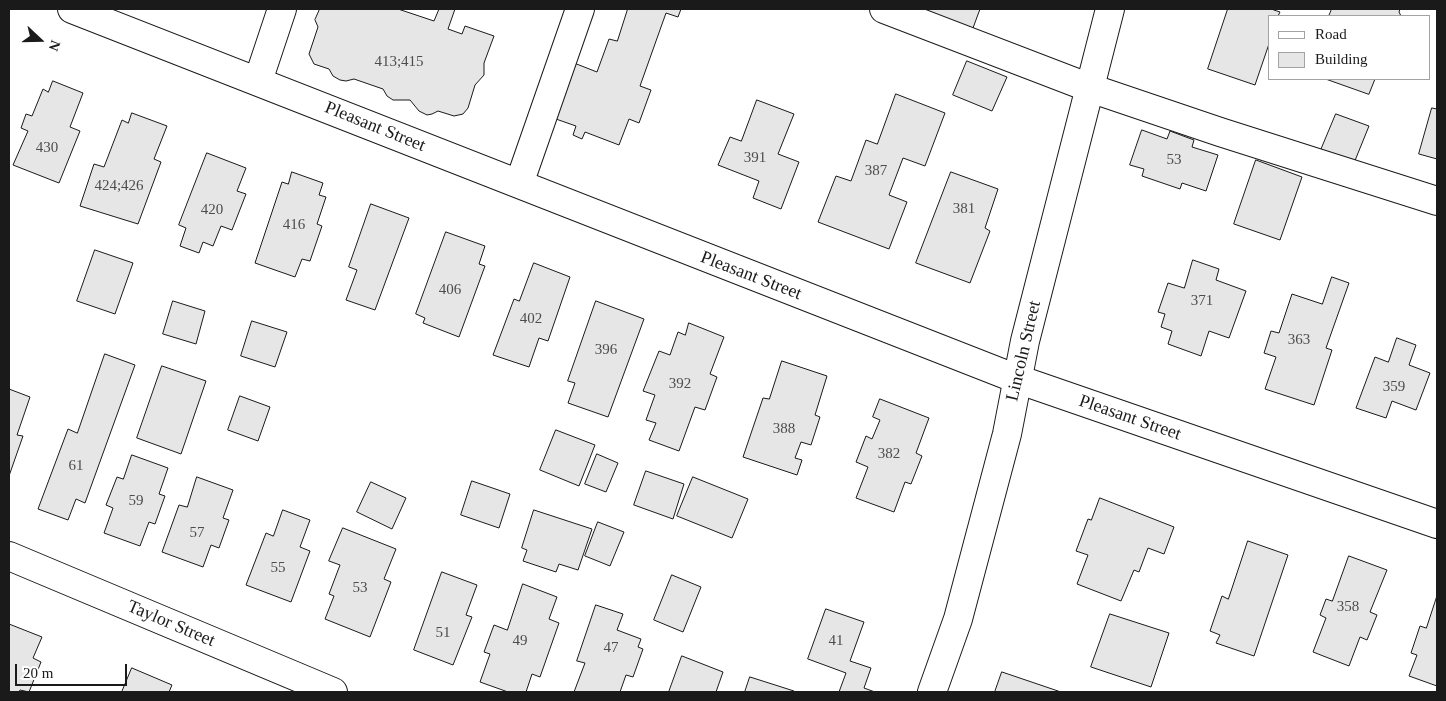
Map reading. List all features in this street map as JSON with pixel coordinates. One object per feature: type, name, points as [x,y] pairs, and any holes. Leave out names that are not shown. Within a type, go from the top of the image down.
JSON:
[{"type":"street","name":"Pleasant Street","points":[[72,9],[1016,379],[1437,524]]},
{"type":"street","points":[[258,81],[282,9]]},
{"type":"street","points":[[519,184],[580,9]]},
{"type":"street","points":[[884,9],[1090,88],[1220,132],[1437,201]]},
{"type":"street","name":"Lincoln Street","points":[[932,692],[958,618],[1007,434],[1016,379],[1025,341],[1110,9]]},
{"type":"street","name":"Taylor Street","points":[[9,556],[334,692]]},
{"type":"building","points":[[320,9],[398,9],[434,21],[439,9],[455,9],[448,29],[462,34],[465,26],[494,36],[484,63],[484,75],[475,85],[468,108],[463,114],[454,116],[438,111],[427,115],[419,111],[410,100],[393,100],[387,96],[383,89],[354,79],[340,80],[333,76],[329,69],[314,64],[309,54],[318,27],[315,20]]},
{"type":"building","points":[[628,9],[681,9],[678,17],[666,13],[640,86],[651,90],[639,123],[629,119],[619,145],[585,132],[582,139],[573,135],[576,126],[553,118],[574,63],[597,72],[609,39],[617,41]]},
{"type":"building","points":[[921,9],[980,9],[973,28]]},
{"type":"building","points":[[1228,9],[1271,9],[1280,12],[1278,15],[1268,15],[1268,47],[1255,85],[1208,69]]},
{"type":"building","points":[[1332,9],[1400,9],[1400,15],[1329,15]]},
{"type":"building","points":[[967,61],[1007,77],[992,111],[953,95]]},
{"type":"building","points":[[1329,80],[1375,80],[1369,94]]},
{"type":"building","points":[[53,81],[83,93],[70,127],[80,131],[59,183],[13,165],[28,131],[21,128],[26,114],[32,116],[43,89],[48,92]]},
{"type":"building","points":[[896,94],[945,113],[925,166],[903,158],[889,195],[907,202],[889,249],[818,222],[836,176],[851,181],[866,140],[877,144]]},
{"type":"building","points":[[757,100],[794,114],[778,154],[799,162],[781,209],[753,198],[759,181],[718,165],[730,137],[741,141]]},
{"type":"building","points":[[1432,108],[1437,109],[1437,159],[1419,154]]},
{"type":"building","points":[[132,113],[167,126],[154,159],[161,162],[138,224],[80,206],[94,164],[104,167],[122,120],[128,123]]},
{"type":"building","points":[[1336,114],[1369,126],[1354,163],[1321,150]]},
{"type":"building","points":[[1142,130],[1167,139],[1170,131],[1194,140],[1192,147],[1218,155],[1206,191],[1182,183],[1180,189],[1142,176],[1144,169],[1130,165]]},
{"type":"building","points":[[207,153],[246,168],[237,191],[246,194],[232,230],[221,226],[213,246],[203,242],[199,253],[180,246],[186,228],[179,225]]},
{"type":"building","points":[[1256,160],[1302,177],[1280,240],[1234,224]]},
{"type":"building","points":[[292,172],[323,183],[319,195],[326,197],[317,224],[322,226],[310,261],[302,259],[295,277],[255,263],[282,182],[288,184]]},
{"type":"building","points":[[951,172],[998,189],[985,228],[990,231],[970,283],[916,263]]},
{"type":"building","points":[[371,204],[409,218],[375,310],[346,300],[357,270],[349,267]]},
{"type":"building","points":[[446,232],[485,246],[479,264],[485,266],[459,337],[423,323],[425,318],[416,314]]},
{"type":"building","points":[[95,250],[133,263],[115,314],[77,301]]},
{"type":"building","points":[[1193,260],[1219,269],[1216,280],[1246,291],[1229,338],[1209,331],[1201,356],[1168,344],[1172,331],[1161,327],[1165,314],[1158,312],[1168,283],[1184,288]]},
{"type":"building","points":[[534,263],[570,277],[548,341],[539,338],[529,367],[493,355],[514,299],[519,301]]},
{"type":"building","points":[[1332,277],[1349,283],[1326,348],[1332,350],[1314,405],[1265,389],[1276,357],[1264,353],[1271,331],[1279,333],[1292,294],[1322,304]]},
{"type":"building","points":[[173,301],[205,311],[196,344],[163,334]]},
{"type":"building","points":[[596,301],[644,319],[608,417],[568,403],[575,383],[568,381]]},
{"type":"building","points":[[252,321],[287,332],[275,367],[241,356]]},
{"type":"building","points":[[689,323],[724,337],[710,374],[717,377],[705,410],[695,407],[679,451],[649,440],[656,423],[646,420],[655,395],[643,391],[659,351],[670,355],[678,332],[685,335]]},
{"type":"building","points":[[1397,338],[1416,345],[1409,365],[1430,373],[1416,410],[1392,401],[1386,418],[1356,408],[1375,357],[1388,362]]},
{"type":"building","points":[[105,354],[135,365],[85,503],[76,499],[68,520],[38,509],[68,429],[77,433]]},
{"type":"building","points":[[782,361],[827,376],[815,415],[820,417],[811,445],[801,442],[795,458],[802,460],[797,475],[743,457],[763,398],[769,399]]},
{"type":"building","points":[[162,366],[206,381],[181,454],[137,438]]},
{"type":"building","points":[[9,389],[30,397],[17,435],[23,436],[9,476]]},
{"type":"building","points":[[240,396],[270,407],[258,441],[228,430]]},
{"type":"building","points":[[880,399],[929,418],[916,453],[922,456],[911,484],[905,482],[894,512],[856,498],[868,467],[856,462],[866,436],[872,439],[880,420],[873,417]]},
{"type":"building","points":[[556,430],[595,445],[579,486],[540,470]]},
{"type":"building","points":[[597,454],[618,463],[606,492],[585,484]]},
{"type":"building","points":[[132,455],[168,468],[159,494],[165,496],[155,524],[149,522],[140,546],[104,533],[113,508],[106,505],[117,477],[123,479]]},
{"type":"building","points":[[646,471],[684,484],[673,519],[634,505]]},
{"type":"building","points":[[197,477],[233,490],[223,518],[229,520],[219,548],[211,545],[203,567],[162,552],[179,505],[187,507]]},
{"type":"building","points":[[693,477],[748,499],[732,538],[677,516]]},
{"type":"building","points":[[472,481],[510,494],[499,528],[461,515]]},
{"type":"building","points":[[371,482],[406,498],[392,529],[357,512]]},
{"type":"building","points":[[1100,498],[1174,527],[1164,554],[1148,548],[1139,572],[1134,570],[1121,601],[1077,584],[1088,555],[1076,551],[1088,519],[1091,520]]},
{"type":"building","points":[[283,510],[310,520],[300,547],[310,551],[291,602],[246,585],[266,533],[273,536]]},
{"type":"building","points":[[534,510],[592,529],[578,570],[559,564],[556,572],[523,561],[527,550],[522,548]]},
{"type":"building","points":[[598,522],[624,532],[610,566],[585,556]]},
{"type":"building","points":[[343,528],[396,549],[384,579],[391,582],[370,637],[325,619],[334,596],[329,594],[340,565],[329,561]]},
{"type":"building","points":[[1248,541],[1288,555],[1254,656],[1216,643],[1220,635],[1210,631],[1222,596],[1228,599]]},
{"type":"building","points":[[1349,556],[1387,570],[1370,612],[1377,615],[1367,640],[1360,637],[1349,666],[1313,652],[1326,618],[1320,615],[1326,599],[1332,601]]},
{"type":"building","points":[[442,572],[477,585],[466,615],[472,617],[453,665],[414,650]]},
{"type":"building","points":[[672,575],[701,587],[683,632],[654,620]]},
{"type":"building","points":[[523,584],[557,597],[549,619],[559,623],[540,677],[532,674],[526,692],[508,692],[480,682],[490,654],[484,652],[494,625],[507,630]]},
{"type":"building","points":[[1437,596],[1437,686],[1409,676],[1417,655],[1411,653],[1420,626],[1426,628]]},
{"type":"building","points":[[596,605],[623,614],[617,630],[641,639],[638,647],[643,649],[633,677],[626,675],[620,692],[574,692],[585,663],[577,661]]},
{"type":"building","points":[[826,609],[864,622],[850,661],[871,668],[864,688],[875,692],[839,692],[846,673],[808,659]]},
{"type":"building","points":[[1110,614],[1169,633],[1151,687],[1091,667]]},
{"type":"building","points":[[9,624],[42,637],[33,658],[41,662],[29,692],[20,690],[19,692],[9,692]]},
{"type":"building","points":[[682,656],[723,672],[716,692],[669,692]]},
{"type":"building","points":[[132,668],[172,685],[169,692],[122,692]]},
{"type":"building","points":[[1002,672],[1061,692],[995,692]]},
{"type":"building","points":[[750,677],[794,691],[794,692],[745,692]]}]
